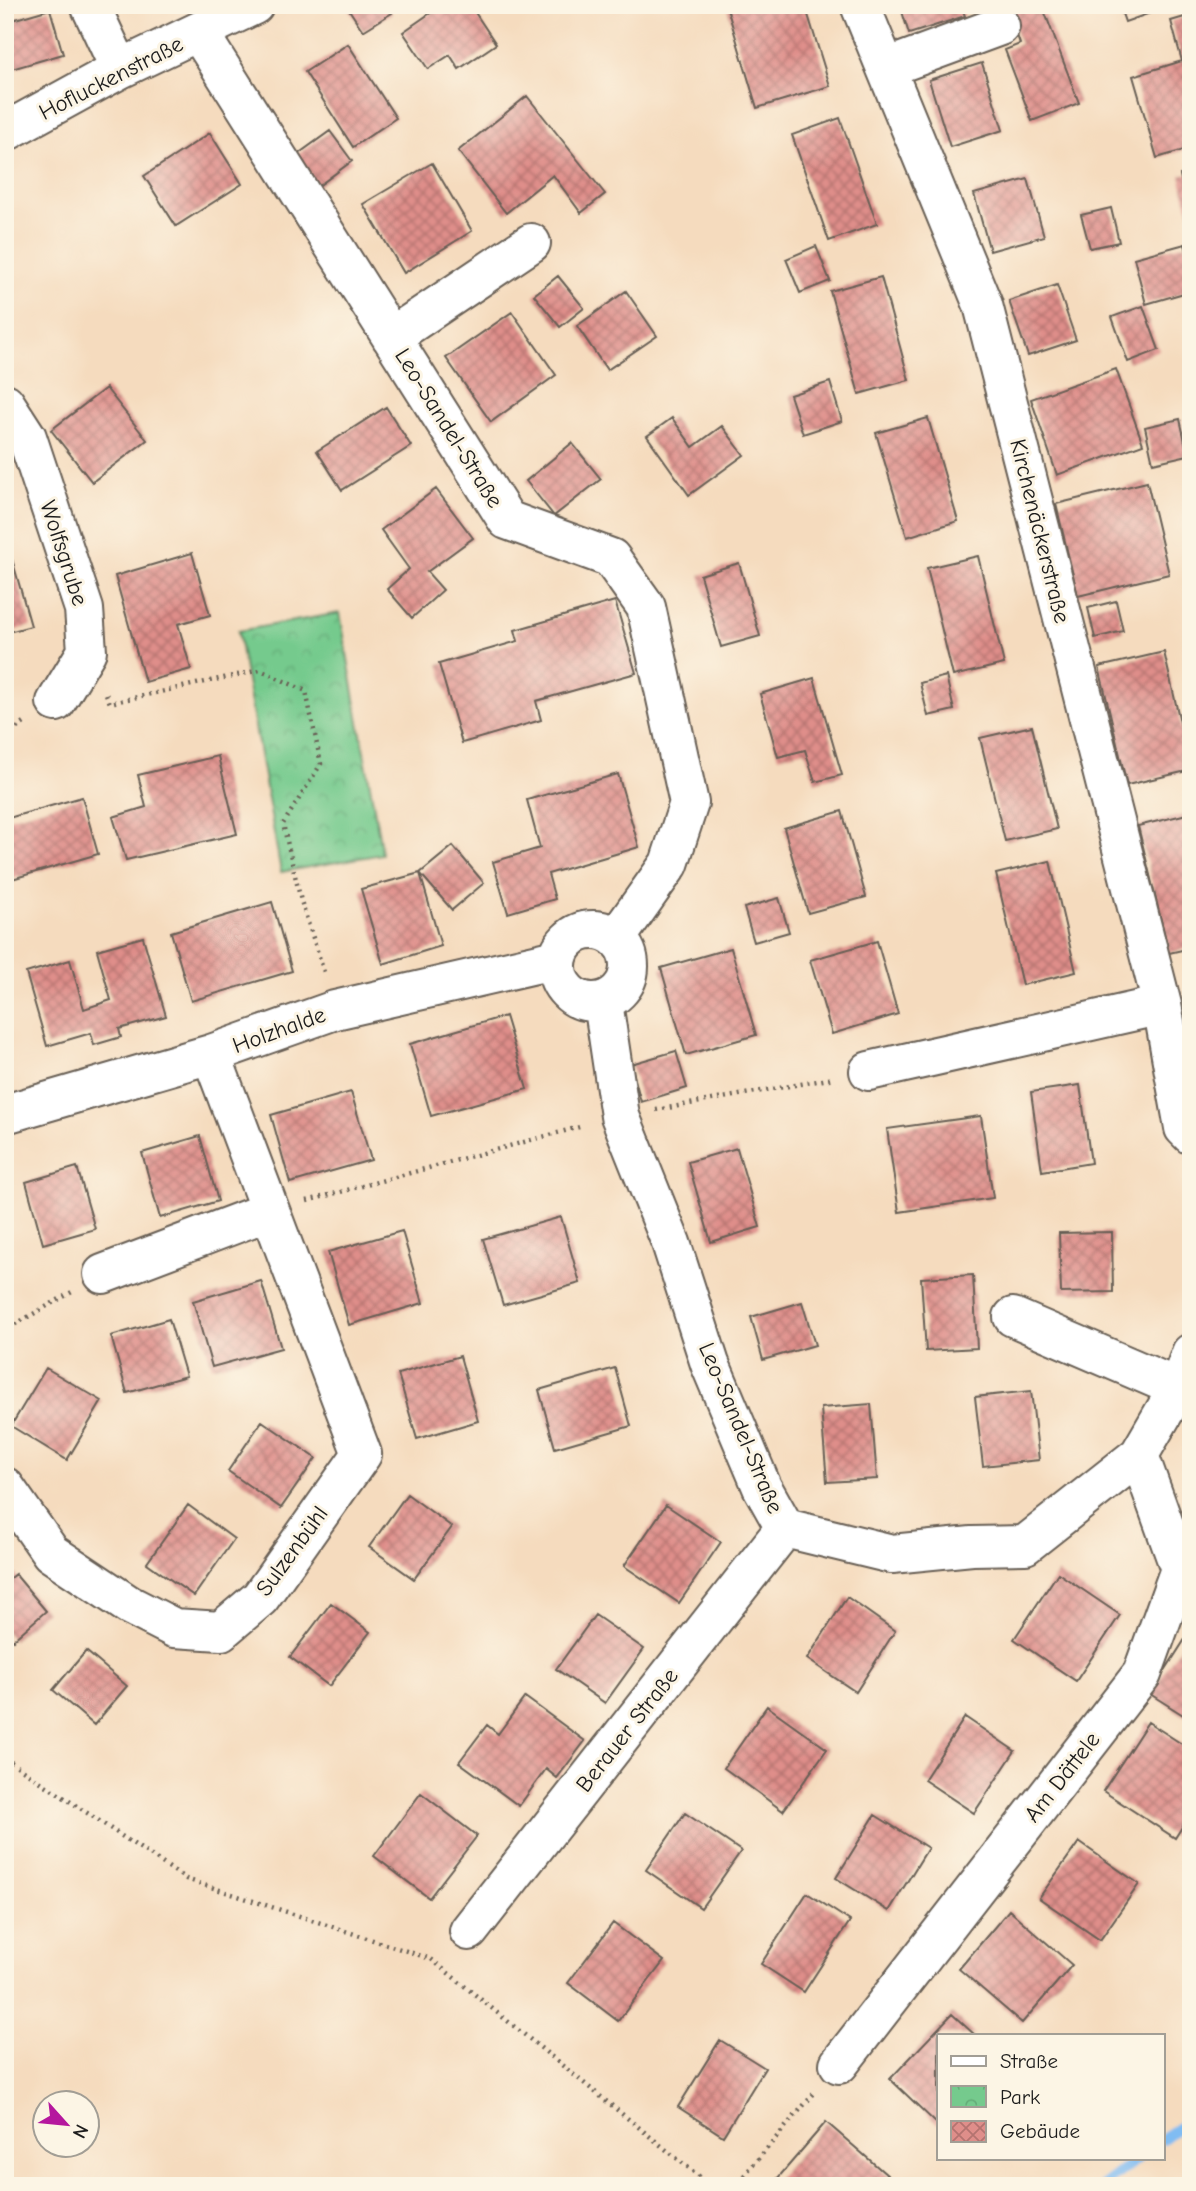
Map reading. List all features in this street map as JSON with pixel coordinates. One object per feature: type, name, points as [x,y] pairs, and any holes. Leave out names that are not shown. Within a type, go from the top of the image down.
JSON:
[{"type":"street","points":[[89,5],[120,69]]},
{"type":"street","name":"Hofluckenstraße","points":[[5,132],[120,69],[254,5]]},
{"type":"street","name":"Kirchenäckerstraße","points":[[860,5],[983,305],[1162,1004],[1184,1128],[1191,1135]]},
{"type":"street","points":[[886,68],[1000,26]]},
{"type":"street","name":"Leo-Sandel-Straße","points":[[200,33],[507,520],[611,558],[646,607],[690,803],[669,864],[617,937]]},
{"type":"street","points":[[391,337],[531,243]]},
{"type":"street","name":"Wolfsgrube","points":[[5,403],[27,437],[83,609],[87,651]]},
{"type":"street","points":[[56,702],[87,651]]},
{"type":"street","points":[[594,929],[617,937],[628,952],[629,976],[620,992],[603,1002],[587,1003],[570,995],[558,978],[557,959],[565,943],[579,932],[594,929]]},
{"type":"street","name":"Holzhalde","points":[[5,1114],[211,1054],[335,1010],[557,959]]},
{"type":"street","name":"Leo-Sandel-Straße","points":[[603,1002],[620,1116],[671,1243],[710,1364],[762,1487],[785,1528],[892,1554],[972,1546],[1025,1545],[1139,1455],[1184,1371],[1013,1317]]},
{"type":"street","points":[[869,1071],[1162,1004]]},
{"type":"street","name":"Sulzenbühl","points":[[5,1487],[51,1553],[129,1605],[174,1628],[221,1631],[260,1598],[362,1454],[211,1054]]},
{"type":"street","points":[[103,1274],[269,1211]]},
{"type":"street","name":"Am Dättele","points":[[839,2064],[1142,1674],[1180,1569],[1139,1455]]},
{"type":"street","name":"Berauer Straße","points":[[469,1931],[785,1528]]},
{"type":"path","points":[[87,651],[110,703],[260,670],[306,691],[321,764],[283,824],[301,901],[335,1010]]},
{"type":"path","points":[[269,1211],[620,1116],[869,1071]]},
{"type":"path","points":[[5,1334],[12,1326],[103,1274]]},
{"type":"path","points":[[5,1758],[186,1879],[431,1959],[711,2186]]},
{"type":"path","points":[[735,2186],[839,2064]]},
{"type":"green space","points":[[340,613],[382,854],[281,872],[238,631]]},
{"type":"building","points":[[346,5],[387,5],[392,13],[363,31]]},
{"type":"building","points":[[442,5],[470,5],[496,44],[459,69],[450,55],[428,69],[403,32]]},
{"type":"building","points":[[737,5],[805,5],[830,86],[757,108],[727,8]]},
{"type":"building","points":[[900,5],[961,5],[965,16],[909,34]]},
{"type":"building","points":[[1007,5],[1042,5],[1079,103],[1032,121],[1005,50],[1020,44]]},
{"type":"building","points":[[1119,5],[1170,5],[1170,6],[1125,22]]},
{"type":"building","points":[[50,9],[63,54],[5,71],[5,22]]},
{"type":"building","points":[[1191,15],[1191,148],[1157,158],[1133,76],[1182,61],[1171,21]]},
{"type":"building","points":[[348,44],[396,118],[353,147],[305,72]]},
{"type":"building","points":[[982,63],[1003,130],[950,147],[929,80]]},
{"type":"building","points":[[527,96],[605,194],[581,213],[553,175],[506,213],[458,151]]},
{"type":"building","points":[[840,118],[877,224],[829,241],[792,135]]},
{"type":"building","points":[[330,131],[352,161],[317,187],[294,157]]},
{"type":"building","points":[[210,133],[242,184],[176,226],[144,176]]},
{"type":"building","points":[[432,163],[472,231],[404,273],[363,204]]},
{"type":"building","points":[[1191,172],[1191,216],[1190,216],[1180,175]]},
{"type":"building","points":[[1028,179],[1044,236],[990,251],[974,194]]},
{"type":"building","points":[[1111,208],[1119,242],[1090,248],[1081,215]]},
{"type":"building","points":[[1185,244],[1191,266],[1191,291],[1146,304],[1134,258]]},
{"type":"building","points":[[816,246],[830,281],[800,293],[786,259]]},
{"type":"building","points":[[558,276],[584,308],[560,327],[534,295]]},
{"type":"building","points":[[881,277],[909,380],[859,394],[830,291]]},
{"type":"building","points":[[1057,285],[1076,340],[1028,356],[1009,301]]},
{"type":"building","points":[[626,291],[657,336],[607,370],[577,326]]},
{"type":"building","points":[[1143,306],[1159,350],[1128,362],[1112,317]]},
{"type":"building","points":[[512,312],[556,375],[491,422],[446,358]]},
{"type":"building","points":[[1116,369],[1143,444],[1057,475],[1031,399]]},
{"type":"building","points":[[830,382],[842,421],[803,434],[790,395]]},
{"type":"building","points":[[106,388],[147,440],[92,482],[51,430]]},
{"type":"building","points":[[386,407],[411,446],[342,490],[317,451]]},
{"type":"building","points":[[672,418],[693,447],[722,426],[744,455],[689,495],[647,436]]},
{"type":"building","points":[[928,418],[958,521],[907,537],[876,433]]},
{"type":"building","points":[[1180,419],[1188,455],[1153,463],[1145,427]]},
{"type":"building","points":[[572,443],[601,479],[554,516],[526,481]]},
{"type":"building","points":[[1147,482],[1169,574],[1078,596],[1056,504]]},
{"type":"building","points":[[436,489],[473,538],[427,572],[443,590],[412,618],[387,589],[409,569],[381,530]]},
{"type":"building","points":[[192,553],[210,615],[178,624],[191,669],[145,682],[115,576]]},
{"type":"building","points":[[978,556],[1004,664],[953,676],[927,568]]},
{"type":"building","points":[[12,559],[31,626],[5,633],[5,561]]},
{"type":"building","points":[[739,563],[760,636],[721,647],[700,575]]},
{"type":"building","points":[[615,601],[636,673],[536,701],[541,720],[462,743],[439,664],[518,641],[515,630]]},
{"type":"building","points":[[1116,601],[1123,631],[1095,638],[1088,608]]},
{"type":"building","points":[[1164,652],[1191,770],[1127,785],[1099,667]]},
{"type":"building","points":[[946,676],[954,710],[928,716],[920,683]]},
{"type":"building","points":[[814,678],[842,775],[815,782],[805,750],[778,757],[760,694]]},
{"type":"building","points":[[1032,726],[1057,829],[1005,841],[980,738]]},
{"type":"building","points":[[218,756],[237,834],[126,860],[113,817],[146,807],[138,775]]},
{"type":"building","points":[[618,774],[639,847],[548,874],[555,899],[508,913],[493,862],[540,848],[527,800]]},
{"type":"building","points":[[82,797],[98,854],[12,879],[5,857],[5,819]]},
{"type":"building","points":[[842,811],[866,897],[808,913],[784,828]]},
{"type":"building","points":[[1191,813],[1191,948],[1169,953],[1138,826]]},
{"type":"building","points":[[453,846],[484,883],[452,910],[420,873]]},
{"type":"building","points":[[1050,861],[1076,972],[1022,985],[996,874]]},
{"type":"building","points":[[420,873],[441,946],[383,964],[361,889]]},
{"type":"building","points":[[779,898],[789,932],[754,942],[744,908]]},
{"type":"building","points":[[272,902],[292,971],[191,1001],[171,932]]},
{"type":"building","points":[[143,937],[166,1016],[119,1029],[121,1037],[94,1045],[91,1033],[47,1046],[26,973],[70,960],[84,1009],[111,1000],[97,950]]},
{"type":"building","points":[[877,941],[898,1014],[832,1034],[810,960]]},
{"type":"building","points":[[731,948],[756,1035],[686,1055],[661,968]]},
{"type":"building","points":[[505,1016],[527,1089],[431,1116],[410,1044]]},
{"type":"building","points":[[676,1051],[687,1088],[641,1102],[631,1064]]},
{"type":"building","points":[[1080,1085],[1091,1163],[1042,1171],[1031,1092]]},
{"type":"building","points":[[351,1092],[371,1160],[290,1183],[271,1115]]},
{"type":"building","points":[[981,1116],[993,1198],[899,1212],[887,1129]]},
{"type":"building","points":[[200,1136],[218,1201],[160,1218],[142,1153]]},
{"type":"building","points":[[737,1148],[760,1227],[711,1242],[688,1162]]},
{"type":"building","points":[[77,1167],[95,1229],[43,1244],[26,1182]]},
{"type":"building","points":[[561,1217],[580,1283],[503,1305],[483,1239]]},
{"type":"building","points":[[402,1231],[423,1303],[349,1325],[328,1252]]},
{"type":"building","points":[[1112,1232],[1113,1292],[1061,1293],[1059,1233]]},
{"type":"building","points":[[973,1275],[977,1348],[926,1351],[921,1278]]},
{"type":"building","points":[[261,1281],[281,1348],[212,1367],[193,1301]]},
{"type":"building","points":[[802,1302],[815,1345],[763,1360],[751,1317]]},
{"type":"building","points":[[169,1319],[186,1376],[127,1393],[111,1336]]},
{"type":"building","points":[[460,1356],[478,1421],[417,1439],[398,1374]]},
{"type":"building","points":[[46,1368],[102,1401],[67,1460],[11,1426]]},
{"type":"building","points":[[615,1368],[631,1426],[555,1448],[539,1390]]},
{"type":"building","points":[[1031,1391],[1039,1460],[983,1466],[975,1397]]},
{"type":"building","points":[[871,1404],[877,1479],[827,1482],[821,1408]]},
{"type":"building","points":[[262,1421],[316,1458],[281,1508],[228,1471]]},
{"type":"building","points":[[407,1494],[452,1527],[414,1579],[369,1547]]},
{"type":"building","points":[[188,1505],[234,1539],[194,1596],[147,1563]]},
{"type":"building","points":[[666,1505],[721,1542],[679,1603],[624,1566]]},
{"type":"building","points":[[1058,1573],[1120,1615],[1076,1681],[1014,1639]]},
{"type":"building","points":[[15,1574],[46,1611],[13,1640],[5,1631],[5,1582]]},
{"type":"building","points":[[847,1597],[895,1631],[856,1692],[807,1659]]},
{"type":"building","points":[[331,1603],[370,1632],[329,1686],[290,1657]]},
{"type":"building","points":[[595,1615],[644,1649],[605,1703],[556,1669]]},
{"type":"building","points":[[1191,1630],[1191,1720],[1150,1694]]},
{"type":"building","points":[[86,1651],[127,1686],[94,1725],[53,1690]]},
{"type":"building","points":[[525,1697],[585,1741],[557,1778],[546,1769],[519,1806],[459,1762],[487,1725],[498,1734]]},
{"type":"building","points":[[767,1706],[827,1749],[783,1811],[724,1768]]},
{"type":"building","points":[[965,1717],[1015,1751],[974,1813],[924,1780]]},
{"type":"building","points":[[1148,1722],[1191,1750],[1191,1813],[1175,1838],[1103,1791]]},
{"type":"building","points":[[421,1793],[477,1836],[429,1898],[374,1856]]},
{"type":"building","points":[[685,1813],[741,1851],[701,1908],[646,1870]]},
{"type":"building","points":[[875,1815],[928,1848],[889,1911],[836,1878]]},
{"type":"building","points":[[1079,1842],[1139,1884],[1100,1940],[1039,1898]]},
{"type":"building","points":[[807,1893],[850,1921],[804,1992],[761,1964]]},
{"type":"building","points":[[1009,1910],[1072,1965],[1022,2023],[959,1969]]},
{"type":"building","points":[[613,1923],[664,1961],[618,2021],[568,1983]]},
{"type":"building","points":[[952,2014],[974,2034],[937,2034],[937,2124],[890,2079]]},
{"type":"building","points":[[720,2040],[765,2068],[723,2136],[678,2107]]},
{"type":"building","points":[[826,2122],[895,2182],[892,2186],[784,2186],[777,2179]]},
{"type":"waterway","points":[[1164,2138],[1191,2118]]},
{"type":"waterway","points":[[1102,2186],[1136,2160]]}]
